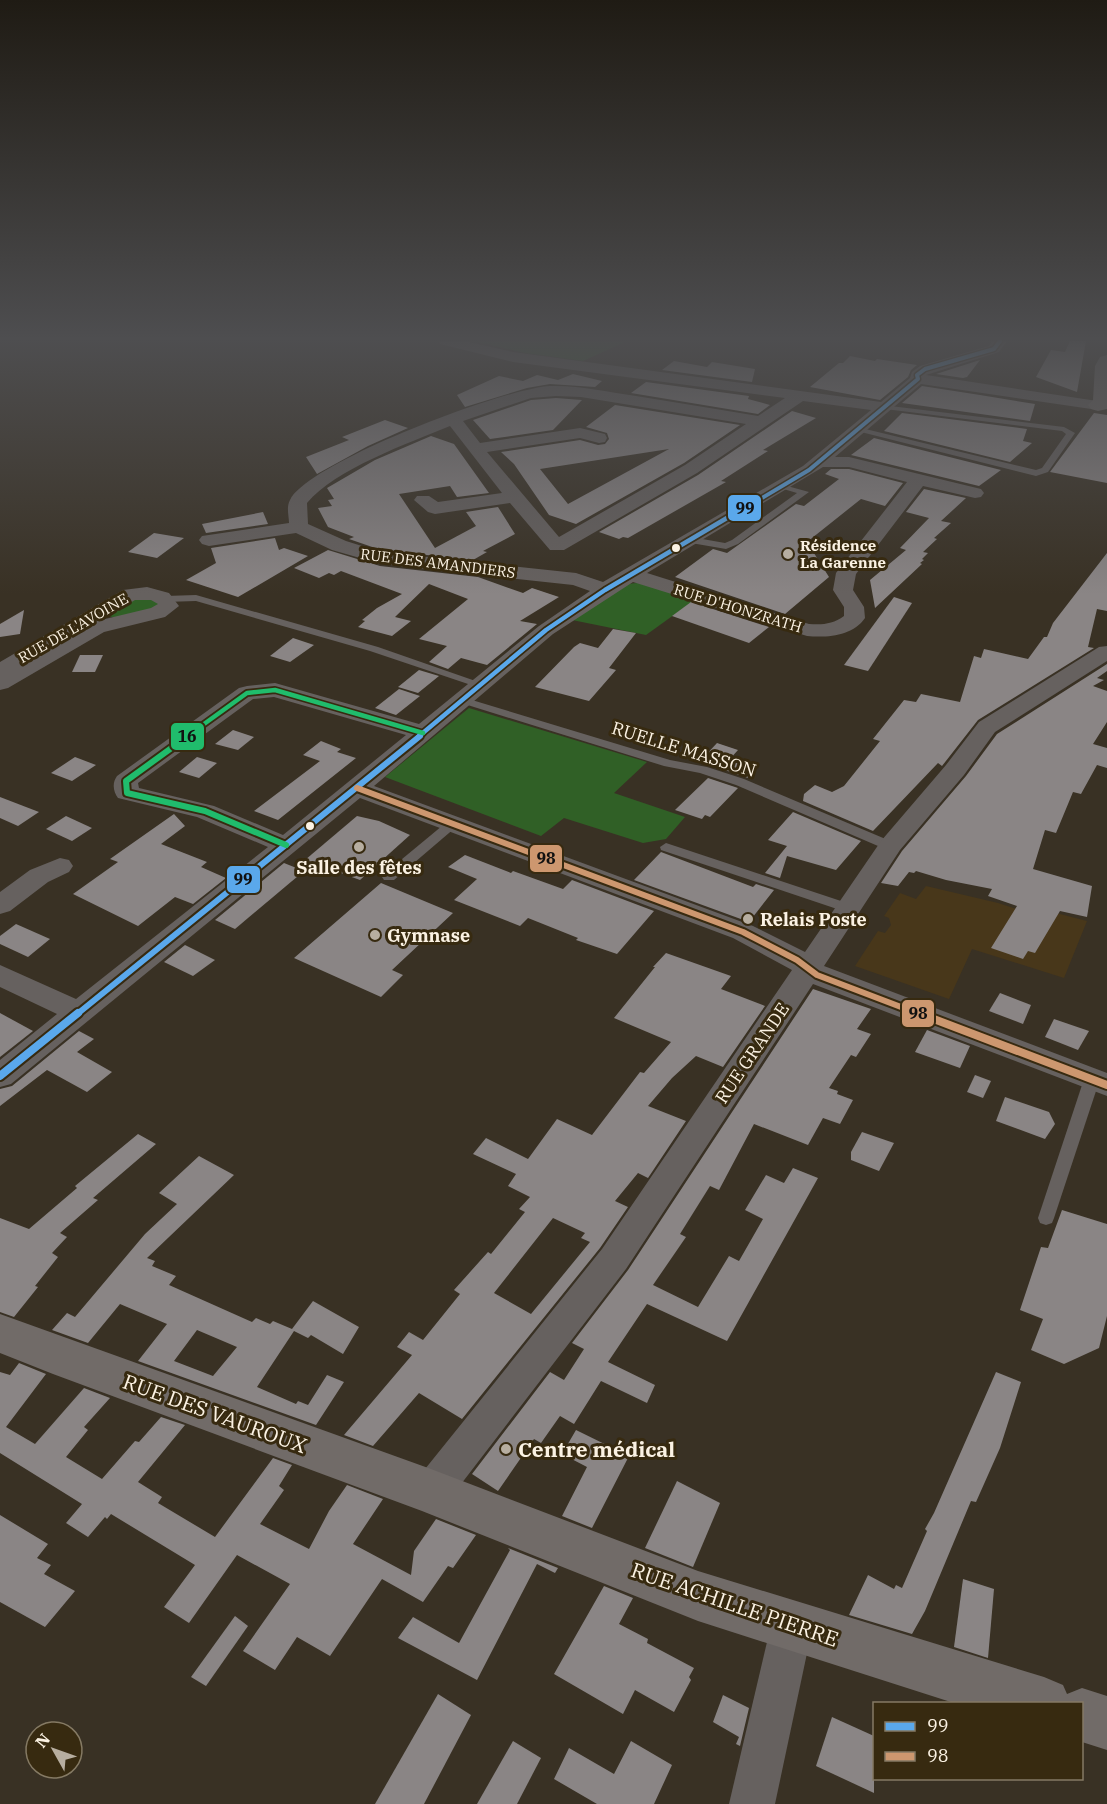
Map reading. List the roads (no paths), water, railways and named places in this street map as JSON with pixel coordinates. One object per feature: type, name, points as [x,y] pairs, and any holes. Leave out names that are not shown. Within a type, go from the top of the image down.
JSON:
[{"type":"street","points":[[209,540],[299,527],[297,502],[305,490],[316,482],[369,454],[441,425]]},
{"type":"street","points":[[458,425],[557,546],[576,579]]},
{"type":"street","points":[[514,573],[691,469],[753,425]]},
{"type":"street","points":[[0,1076],[357,788],[546,630],[605,590],[833,459],[863,425]]},
{"type":"street","points":[[476,449],[580,433],[598,438]]},
{"type":"street","points":[[833,459],[975,493]]},
{"type":"street","name":"RUE D'HONZRATH","points":[[632,575],[807,630],[826,632],[844,628],[855,618],[854,607],[843,590],[846,573],[918,480]]},
{"type":"street","points":[[423,500],[435,508],[515,497]]},
{"type":"street","name":"RUE DES AMANDIERS","points":[[299,527],[326,542],[381,558],[576,579],[605,590]]},
{"type":"street","name":"RUE DE L'AVOINE","points":[[0,671],[95,621],[158,613],[169,606],[165,598]]},
{"type":"street","name":"RUE DE L'AVOINE","points":[[0,684],[95,621]]},
{"type":"street","name":"RUE GRANDE","points":[[431,1492],[614,1259],[890,846],[955,770],[987,727],[1107,652]]},
{"type":"street","points":[[286,845],[205,811],[127,793],[126,781],[247,693],[275,690],[423,733]]},
{"type":"street","points":[[357,788],[742,932],[797,960],[817,975],[1100,1082]]},
{"type":"street","points":[[0,905],[39,876],[60,866]]},
{"type":"street","points":[[0,975],[78,1012]]},
{"type":"street","name":"RUE DES VAUROUX","points":[[0,1333],[431,1492]]},
{"type":"street","name":"RUE ACHILLE PIERRE","points":[[431,1492],[698,1596],[1038,1702]]},
{"type":"street","points":[[752,1804],[792,1625]]},
{"type":"street","points":[[1083,1715],[1107,1723]]},
{"type":"lane","points":[[857,430],[1036,472],[1045,470],[1071,433],[1064,429],[1033,425]]},
{"type":"lane","points":[[165,598],[196,598],[374,649],[481,685]]},
{"type":"lane","name":"RUELLE MASSON","points":[[462,700],[668,763],[703,770],[740,782],[890,846]]},
{"type":"lane","points":[[389,877],[452,824]]},
{"type":"lane","points":[[666,847],[849,908]]},
{"type":"lane","points":[[1046,1218],[1100,1082]]},
{"type":"place","name":"Résidence La Garenne","points":[[788,554]]},
{"type":"place","name":"Salle des fêtes","points":[[359,847]]},
{"type":"place","name":"Relais Poste","points":[[748,919]]},
{"type":"place","name":"Gymnase","points":[[375,935]]},
{"type":"place","name":"Centre médical","points":[[506,1449]]}]
